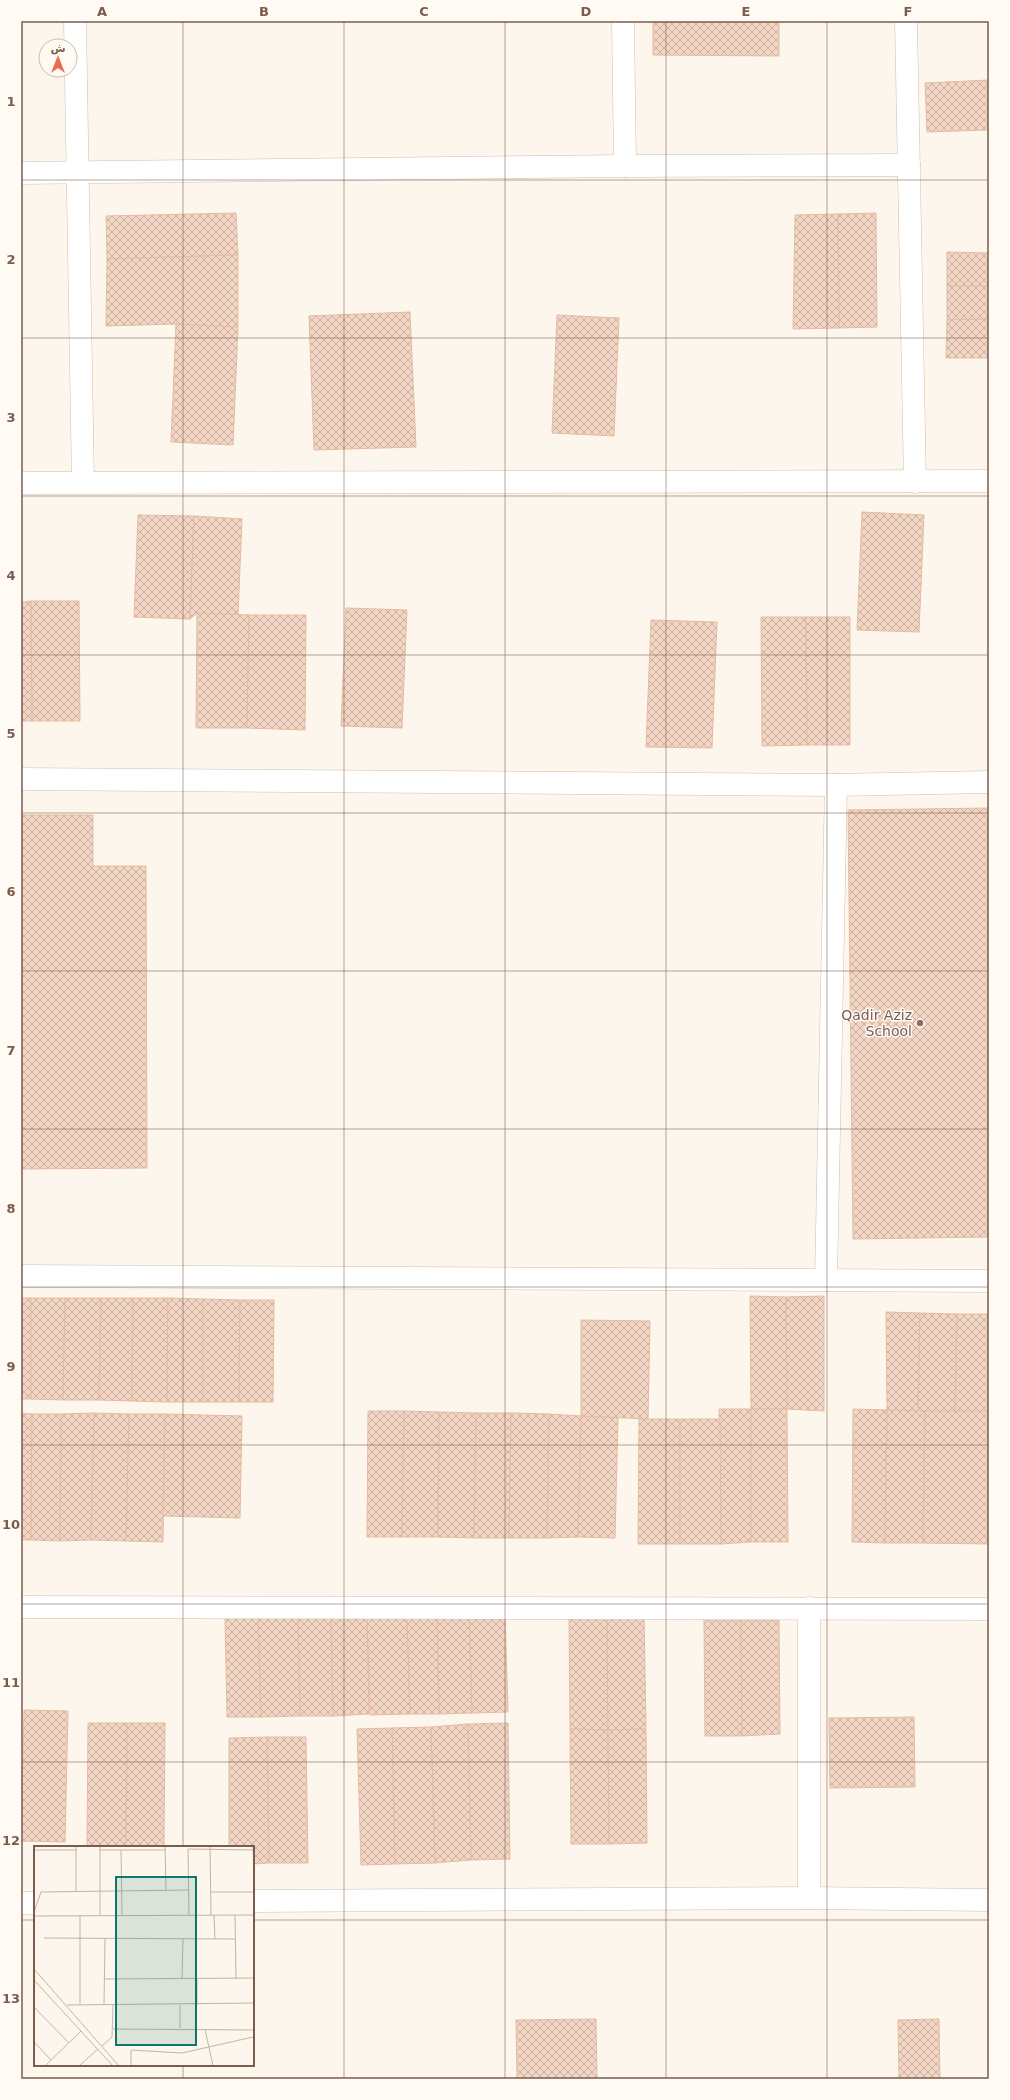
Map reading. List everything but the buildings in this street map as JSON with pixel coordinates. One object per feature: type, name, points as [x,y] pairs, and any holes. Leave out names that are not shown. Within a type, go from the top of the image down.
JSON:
[{"type":"street","points":[[75,21],[83,483]]},
{"type":"street","points":[[623,21],[625,166]]},
{"type":"street","points":[[906,21],[915,482]]},
{"type":"street","points":[[21,173],[625,166],[909,165]]},
{"type":"street","points":[[21,483],[989,481]]},
{"type":"street","points":[[21,779],[836,784],[989,782]]},
{"type":"street","points":[[826,1280],[836,784]]},
{"type":"street","points":[[21,1276],[989,1281]]},
{"type":"street","points":[[21,1607],[989,1608]]},
{"type":"street","points":[[810,1608],[810,1898]]},
{"type":"street","points":[[254,1901],[810,1898],[989,1900]]},
{"type":"street","points":[[21,1903],[34,1903]]},
{"type":"place","name":"Qadir Aziz School","points":[[920,1023]]}]
